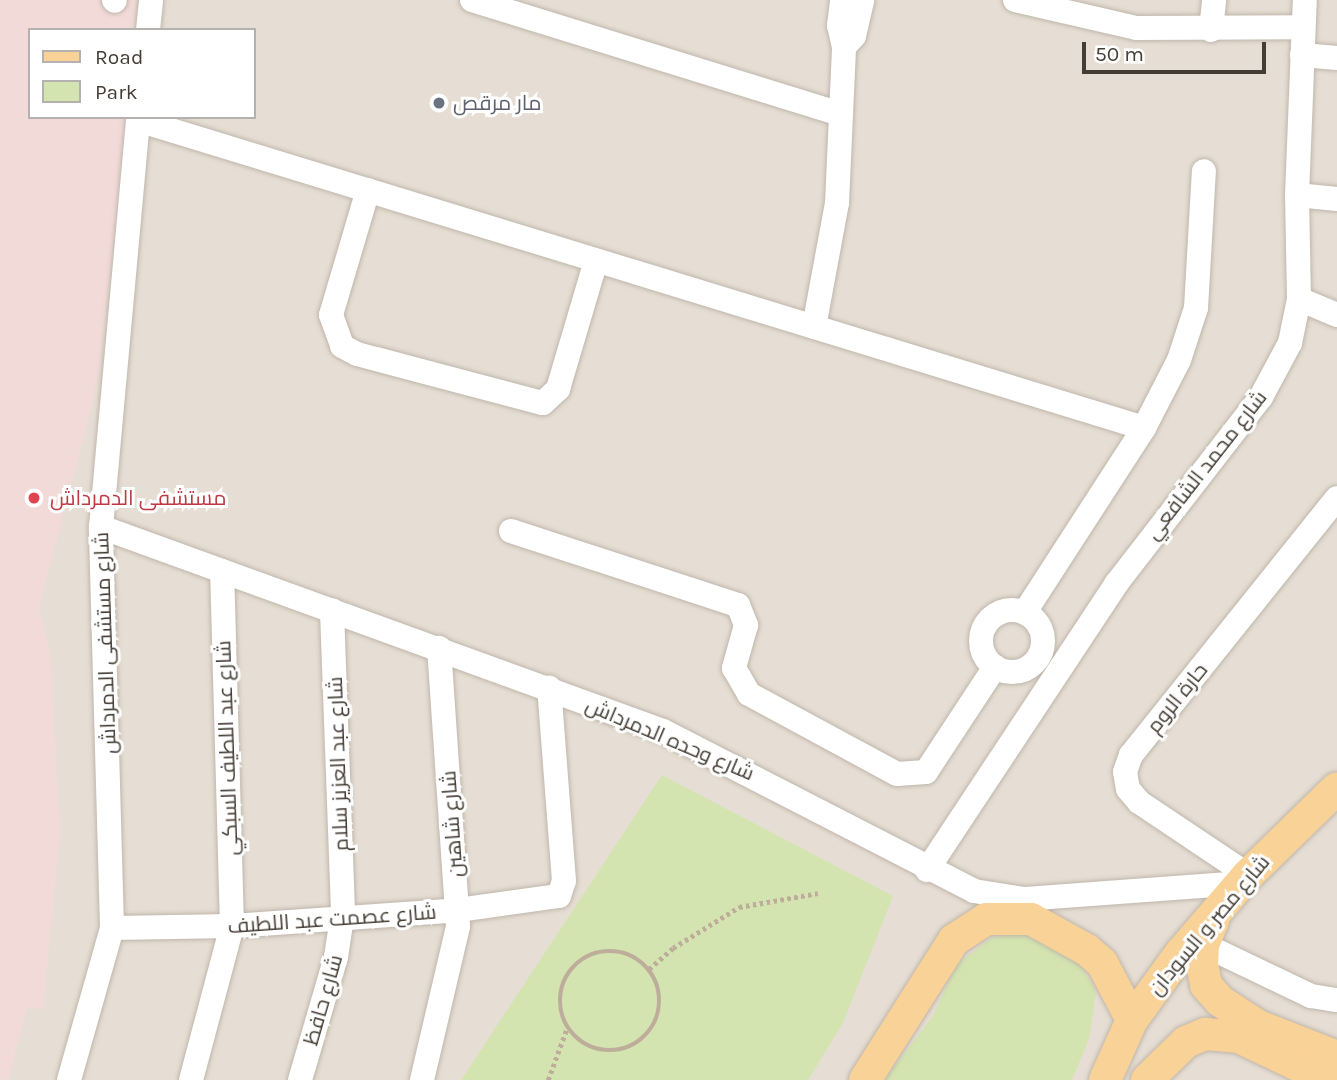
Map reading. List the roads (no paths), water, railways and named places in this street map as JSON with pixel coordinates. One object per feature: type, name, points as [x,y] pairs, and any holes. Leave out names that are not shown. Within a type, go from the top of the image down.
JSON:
[{"type":"main road","name":"شارع مصر و السودان","points":[[1105,1080],[1132,1020],[1199,942],[1216,914],[1244,879],[1337,788]]},
{"type":"main road","points":[[865,1080],[954,940],[1005,906],[1087,950],[1101,963],[1132,1020]]},
{"type":"main road","points":[[1199,942],[1206,985],[1220,1001],[1258,1026],[1337,1057]]},
{"type":"main road","points":[[1147,1080],[1186,1042],[1205,1034],[1240,1037],[1311,1071],[1337,1077]]},
{"type":"street","points":[[148,28],[151,0]]},
{"type":"street","points":[[472,0],[838,113]]},
{"type":"street","points":[[814,327],[836,203],[838,113],[844,47],[839,26],[842,0]]},
{"type":"street","points":[[844,47],[854,36],[862,0]]},
{"type":"street","points":[[1015,0],[1060,6],[1109,25],[1211,30],[1303,27]]},
{"type":"street","points":[[1211,30],[1214,0]]},
{"type":"street","name":"شارع محمد الشافعي","points":[[928,870],[1122,575],[1278,371],[1290,343],[1299,299],[1297,195],[1305,0]]},
{"type":"street","points":[[1302,55],[1337,58]]},
{"type":"street","name":"شارع مستشفى الدمرداش","points":[[69,1080],[112,928],[101,527],[138,119]]},
{"type":"street","points":[[141,119],[1144,428]]},
{"type":"street","points":[[1025,612],[1144,428],[1179,360],[1196,308],[1204,171]]},
{"type":"street","points":[[369,190],[331,314],[342,346],[357,354],[543,403],[558,389],[596,261]]},
{"type":"street","points":[[1297,195],[1337,199]]},
{"type":"street","points":[[1299,299],[1337,315]]},
{"type":"street","name":"حارة الروم","points":[[1244,879],[1139,802],[1128,789],[1125,772],[1131,755],[1337,498]]},
{"type":"street","name":"شارع وحده الدمرداش","points":[[101,527],[549,688],[726,760],[928,870],[1005,906],[1244,879]]},
{"type":"street","points":[[511,531],[738,605],[746,625],[734,668],[749,694],[897,774],[926,772],[995,667]]},
{"type":"street","name":"شارع عبد اللطيف السبكي","points":[[191,1080],[232,926],[222,571]]},
{"type":"street","name":"شارع عبد العزيز سلام","points":[[332,610],[342,918]]},
{"type":"street","points":[[995,667],[981,644],[985,626],[998,613],[1025,612]]},
{"type":"street","points":[[995,667],[1022,671],[1037,660],[1042,634],[1025,612]]},
{"type":"street","name":"شارع شاهين","points":[[422,1080],[455,944],[458,910],[439,648]]},
{"type":"street","name":"شارع عصمت عبد اللطيف","points":[[112,928],[232,926],[458,910],[559,896],[564,881],[549,688]]},
{"type":"street","name":"شارع حافظ","points":[[300,1080],[336,957],[342,918]]},
{"type":"street","points":[[1199,942],[1311,996],[1337,1000]]},
{"type":"place","name":"مار مرقص","points":[[439,103]]},
{"type":"place","name":"مستشفى الدمرداش","points":[[34,498]]}]
